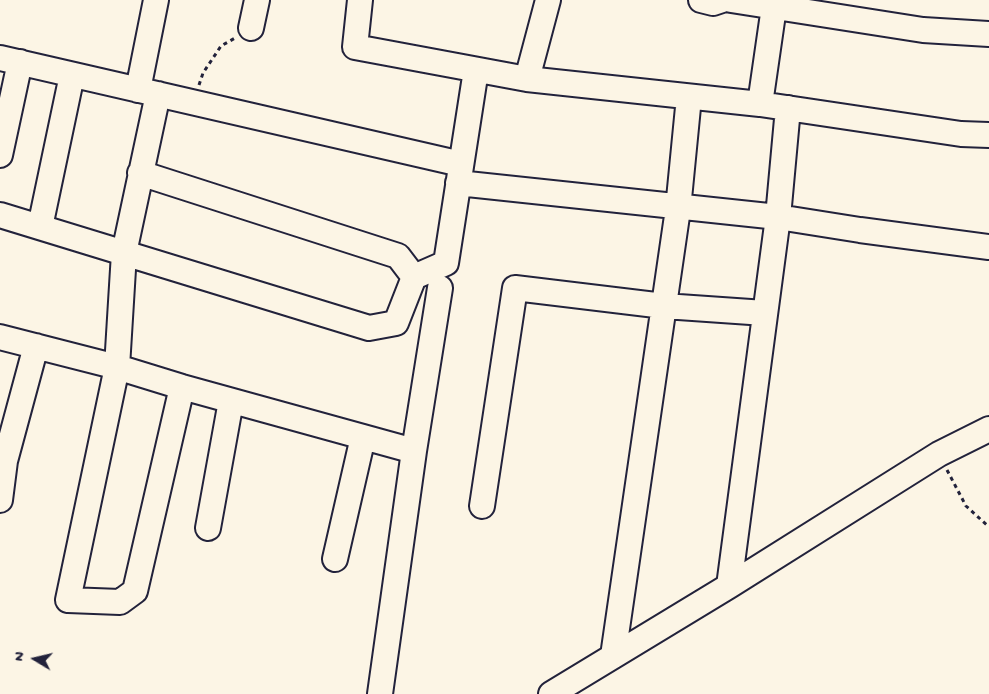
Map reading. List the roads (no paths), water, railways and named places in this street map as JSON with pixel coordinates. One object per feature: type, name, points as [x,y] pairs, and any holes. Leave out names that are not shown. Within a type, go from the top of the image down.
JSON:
[{"type":"street","points":[[156,0],[140,173],[124,253],[117,367],[68,600],[120,602],[135,591],[182,388]]},
{"type":"street","points":[[251,28],[257,0]]},
{"type":"street","points":[[360,0],[355,47],[527,79],[760,104],[961,134],[989,135]]},
{"type":"street","points":[[527,79],[548,0]]},
{"type":"street","points":[[700,0],[712,3],[722,0]]},
{"type":"street","points":[[731,0],[775,3],[923,30],[989,34]]},
{"type":"street","points":[[760,104],[775,3]]},
{"type":"street","points":[[0,155],[10,60],[195,103],[460,174],[678,206],[778,217],[989,247]]},
{"type":"street","points":[[0,215],[369,328],[396,323],[414,277],[446,263],[476,70]]},
{"type":"street","points":[[40,228],[72,75]]},
{"type":"street","points":[[613,656],[678,206],[689,97]]},
{"type":"street","points":[[729,586],[778,217],[788,108]]},
{"type":"street","points":[[140,173],[398,256],[414,277]]},
{"type":"street","points":[[380,694],[414,451],[440,288]]},
{"type":"street","points":[[482,506],[515,288],[664,306],[765,313]]},
{"type":"street","points":[[0,337],[117,367],[182,388],[414,451]]},
{"type":"street","points":[[0,500],[2,461],[9,408],[36,346]]},
{"type":"street","points":[[208,528],[231,401]]},
{"type":"street","points":[[551,694],[729,586],[939,454],[989,429]]},
{"type":"street","points":[[335,559],[363,437]]}]
